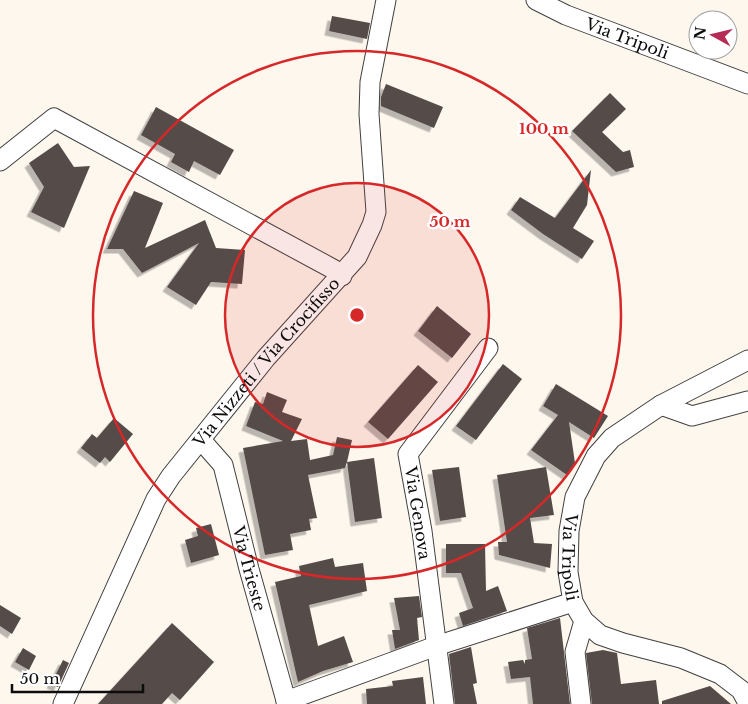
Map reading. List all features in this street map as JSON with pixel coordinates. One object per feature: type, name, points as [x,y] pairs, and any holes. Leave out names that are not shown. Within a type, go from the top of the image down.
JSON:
[{"type":"street","name":"Via Nizzeti / Via Crocifisso","points":[[63,704],[156,500],[171,476],[266,358],[342,276],[356,257],[372,225],[376,212],[369,114],[370,82],[386,0]]},
{"type":"street","name":"Via Tripoli","points":[[536,0],[566,15],[748,84]]},
{"type":"street","points":[[0,161],[54,118],[333,269],[342,276]]},
{"type":"street","name":"Via Genova","points":[[444,704],[422,531],[408,454],[488,348]]},
{"type":"street","name":"Via Tripoli","points":[[748,360],[661,405],[612,438],[596,456],[575,497],[569,531],[568,572],[573,602],[584,621],[600,635],[681,658],[720,674],[741,690],[748,703]]},
{"type":"street","points":[[661,405],[692,416],[748,401]]},
{"type":"street","name":"Via Trieste","points":[[201,440],[223,465],[286,703]]},
{"type":"street","points":[[286,703],[436,646],[573,602]]},
{"type":"street","points":[[582,704],[575,652],[584,621]]},
{"type":"building","points":[[332,16],[370,23],[367,39],[329,31]]},
{"type":"building","points":[[386,84],[443,107],[434,128],[381,106],[381,97]]},
{"type":"building","points":[[610,93],[626,109],[602,132],[623,152],[630,150],[634,167],[616,172],[572,131]]},
{"type":"building","points":[[156,107],[234,150],[220,175],[194,161],[189,172],[171,162],[175,154],[141,135]]},
{"type":"building","points":[[58,143],[74,167],[90,166],[64,228],[31,212],[44,187],[29,163]]},
{"type":"building","points":[[591,170],[587,205],[573,228],[594,241],[582,259],[543,234],[511,210],[520,197],[555,218]]},
{"type":"building","points":[[134,191],[163,203],[145,248],[205,220],[216,248],[245,250],[242,284],[211,282],[196,305],[167,287],[199,243],[142,273],[123,249],[107,249]]},
{"type":"building","points":[[437,306],[471,334],[452,358],[418,331]]},
{"type":"building","points":[[503,364],[522,379],[476,440],[456,426]]},
{"type":"building","points":[[418,365],[438,382],[388,439],[368,422]]},
{"type":"building","points":[[556,384],[608,416],[594,438],[569,422],[575,463],[567,475],[531,450],[558,415],[543,406]]},
{"type":"building","points":[[267,392],[287,400],[282,412],[302,419],[291,441],[307,439],[310,460],[333,455],[337,437],[352,440],[345,468],[308,475],[317,518],[309,519],[311,530],[290,534],[293,550],[265,555],[243,448],[283,441],[246,426],[255,402],[263,404]]},
{"type":"building","points":[[114,418],[133,434],[110,462],[105,457],[100,463],[81,448],[92,434],[97,438]]},
{"type":"building","points":[[374,458],[382,518],[355,522],[347,462]]},
{"type":"building","points":[[459,467],[466,517],[440,521],[432,470]]},
{"type":"building","points":[[546,467],[554,515],[530,518],[534,543],[552,544],[550,568],[499,555],[498,542],[507,542],[497,475]]},
{"type":"building","points":[[211,524],[219,555],[191,563],[185,540],[198,536],[196,528]]},
{"type":"building","points":[[446,544],[485,544],[486,591],[498,586],[507,611],[463,626],[459,613],[473,608],[461,573],[446,573]]},
{"type":"building","points":[[333,558],[335,567],[363,563],[367,591],[309,605],[318,646],[344,636],[353,662],[323,671],[298,682],[275,582],[301,576],[299,566]]},
{"type":"building","points":[[419,596],[422,617],[417,618],[419,640],[395,649],[392,630],[400,630],[394,598]]},
{"type":"building","points":[[0,605],[21,618],[12,634],[0,626]]},
{"type":"building","points":[[560,618],[570,704],[533,704],[530,677],[511,679],[508,662],[523,660],[525,664],[525,660],[532,659],[527,628]]},
{"type":"building","points":[[172,623],[214,662],[180,700],[172,693],[162,704],[98,704]]},
{"type":"building","points":[[471,647],[477,683],[473,684],[477,704],[455,704],[449,654]]},
{"type":"building","points":[[23,648],[36,656],[29,670],[15,662]]},
{"type":"building","points":[[603,650],[617,653],[621,684],[656,680],[659,704],[592,704],[586,653]]},
{"type":"building","points":[[63,660],[69,663],[58,687],[51,684]]},
{"type":"building","points":[[423,677],[426,704],[367,704],[366,689],[393,686],[392,681]]},
{"type":"building","points":[[710,686],[731,704],[662,704],[662,701]]}]
